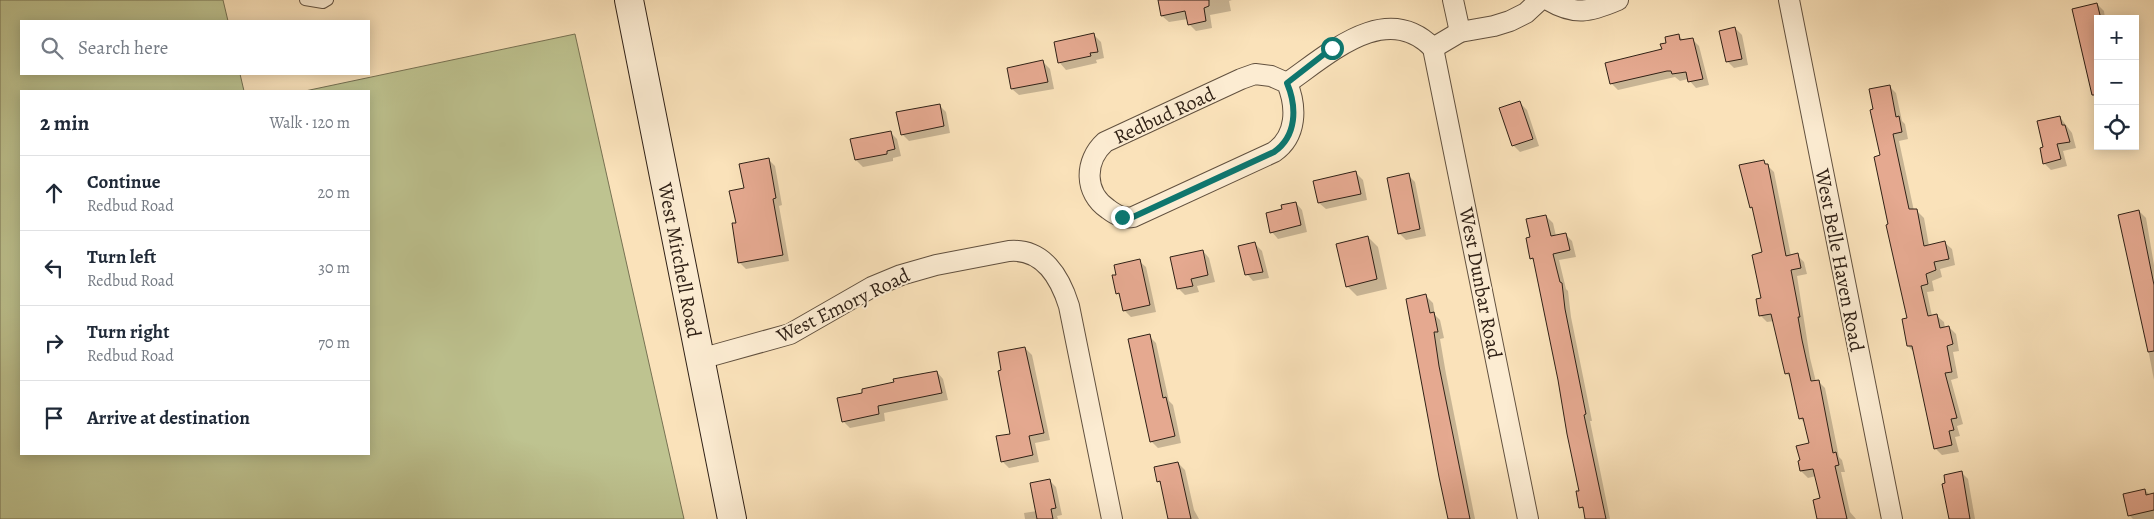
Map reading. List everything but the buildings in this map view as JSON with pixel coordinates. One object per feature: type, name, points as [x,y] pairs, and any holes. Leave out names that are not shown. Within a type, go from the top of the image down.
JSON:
[{"type":"main road","name":"West Mitchell Road","points":[[629,0],[732,519]]},
{"type":"street","points":[[1454,0],[1460,32]]},
{"type":"street","points":[[1287,83],[1344,40],[1372,28],[1390,26],[1408,29],[1418,33],[1433,48],[1460,32],[1510,22],[1531,9],[1540,0]]},
{"type":"street","points":[[1548,0],[1564,8],[1578,11],[1596,9],[1618,0]]},
{"type":"street","name":"West Belle Haven Road","points":[[1789,0],[1892,519]]},
{"type":"street","name":"West Dunbar Road","points":[[1433,48],[1528,519]]},
{"type":"street","name":"Redbud Road","points":[[1263,74],[1287,83],[1293,98],[1294,117],[1288,138],[1274,152],[1133,217],[1122,217],[1114,214],[1097,201],[1089,179],[1091,164],[1099,148],[1105,142],[1248,76],[1263,74]]},
{"type":"street","name":"West Emory Road","points":[[700,360],[790,334],[872,287],[912,271],[1020,250],[1035,255],[1048,265],[1055,274],[1063,287],[1069,306],[1112,519]]},
{"type":"lane","points":[[305,0],[323,3],[328,0]]},
{"type":"green space","points":[[0,0],[223,0],[228,20],[20,20],[20,75],[240,75],[244,90],[20,90],[20,455],[370,455],[370,90],[310,90],[575,34],[684,519],[0,519]]},
{"type":"route","points":[[1122,217],[1133,217],[1274,152],[1282,146],[1288,138],[1294,117],[1293,98],[1287,83],[1332,48]]}]
